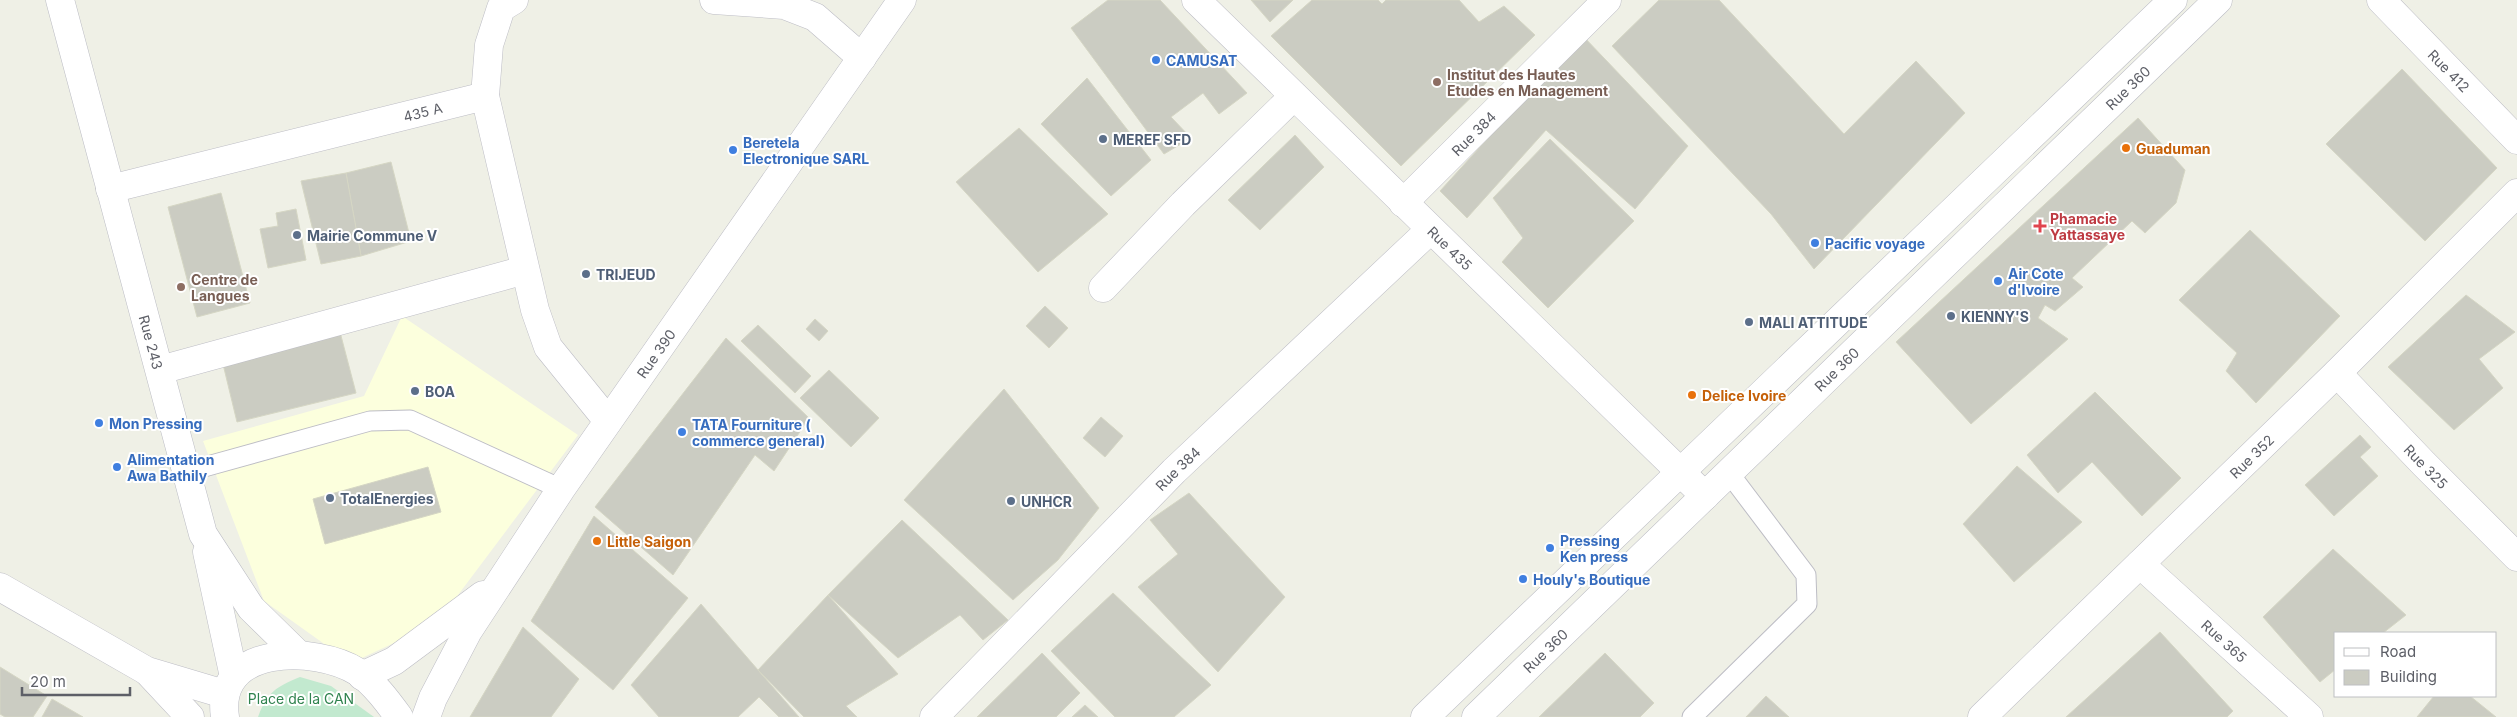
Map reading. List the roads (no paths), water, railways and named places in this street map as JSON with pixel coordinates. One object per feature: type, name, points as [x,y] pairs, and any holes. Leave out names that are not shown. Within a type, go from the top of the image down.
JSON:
[{"type":"street","name":"Rue 243","points":[[60,0],[203,534],[251,608],[298,654]]},
{"type":"street","points":[[514,0],[501,8],[490,45],[484,96],[534,310],[548,347],[608,421]]},
{"type":"street","points":[[714,0],[784,5],[815,17],[862,58]]},
{"type":"street","name":"Rue 390","points":[[426,717],[433,698],[468,631],[560,490],[902,0]]},
{"type":"street","name":"Rue 435","points":[[1196,0],[1705,496]]},
{"type":"street","name":"Rue 384","points":[[1403,203],[1608,0]]},
{"type":"street","points":[[1425,717],[2173,0]]},
{"type":"street","name":"Rue 360","points":[[1476,717],[2218,0]]},
{"type":"street","name":"Rue 412","points":[[2381,0],[2517,140]]},
{"type":"street","name":"435 A","points":[[110,189],[484,96]]},
{"type":"street","points":[[1103,288],[1183,204],[1294,96]]},
{"type":"street","name":"Rue 352","points":[[1982,717],[2337,372],[2517,193]]},
{"type":"street","name":"Rue 384","points":[[934,717],[1174,471],[1430,230]]},
{"type":"street","points":[[160,370],[525,270]]},
{"type":"street","name":"Rue 325","points":[[2337,372],[2424,464],[2517,557]]},
{"type":"street","points":[[203,534],[228,696]]},
{"type":"street","name":"Rue 365","points":[[2140,564],[2309,717]]},
{"type":"street","points":[[362,676],[394,661],[422,642],[502,581]]},
{"type":"street","points":[[0,587],[147,671],[228,696]]},
{"type":"street","points":[[228,696],[248,666],[274,655],[298,654],[331,660],[362,676],[399,717]]},
{"type":"street","points":[[147,671],[190,717]]},
{"type":"lane","points":[[186,472],[370,421],[410,420],[560,490]]},
{"type":"lane","points":[[1692,717],[1807,604],[1806,575],[1729,473]]},
{"type":"place","name":"CAMUSAT","points":[[1156,60]]},
{"type":"place","name":"Institut des Hautes Etudes en Management","points":[[1437,82]]},
{"type":"place","name":"MEREF SFD","points":[[1103,139]]},
{"type":"place","name":"Guaduman","points":[[2126,148]]},
{"type":"place","name":"Beretela Electronique SARL","points":[[733,150]]},
{"type":"place","name":"Phamacie Yattassaye","points":[[2040,226]]},
{"type":"place","name":"Mairie Commune V","points":[[297,235]]},
{"type":"place","name":"Pacific voyage","points":[[1815,243]]},
{"type":"place","name":"TRIJEUD","points":[[586,274]]},
{"type":"place","name":"Air Cote d'Ivoire","points":[[1998,281]]},
{"type":"place","name":"Centre de Langues","points":[[181,287]]},
{"type":"place","name":"KIENNY'S","points":[[1951,316]]},
{"type":"place","name":"MALI ATTITUDE","points":[[1749,322]]},
{"type":"place","name":"BOA","points":[[415,391]]},
{"type":"place","name":"Delice Ivoire","points":[[1692,395]]},
{"type":"place","name":"Mon Pressing","points":[[99,423]]},
{"type":"place","name":"TATA Fourniture ( commerce general)","points":[[682,432]]},
{"type":"place","name":"Alimentation Awa Bathily","points":[[117,467]]},
{"type":"place","name":"TotalEnergies","points":[[330,498]]},
{"type":"place","name":"UNHCR","points":[[1011,501]]},
{"type":"place","name":"Little Saigon","points":[[597,541]]},
{"type":"place","name":"Pressing Ken press","points":[[1550,548]]},
{"type":"place","name":"Houly's Boutique","points":[[1523,579]]},
{"type":"park label","name":"Place de la CAN","points":[[301,698]]}]
